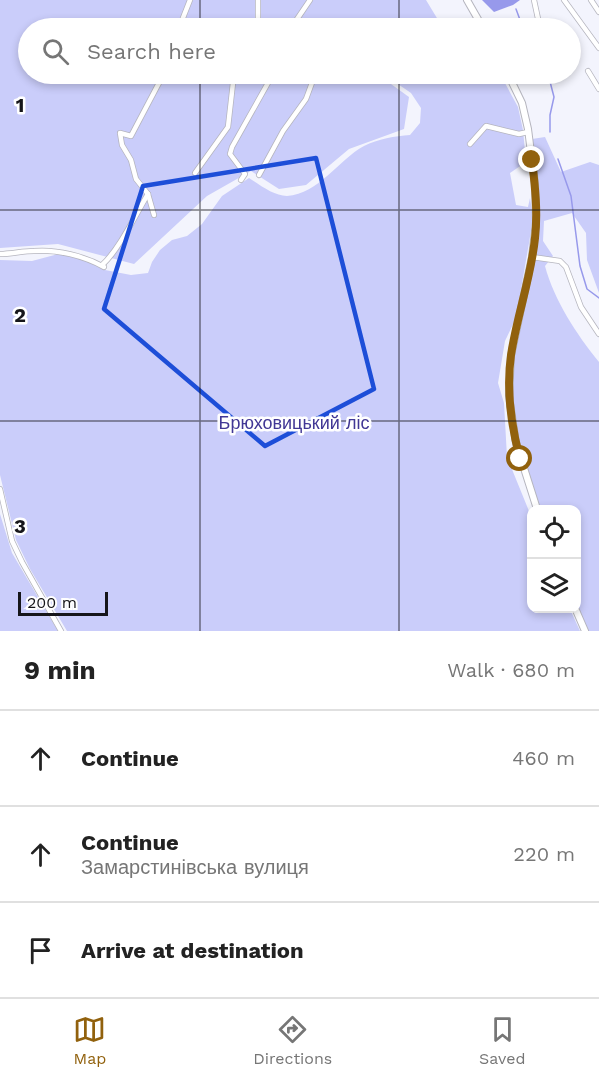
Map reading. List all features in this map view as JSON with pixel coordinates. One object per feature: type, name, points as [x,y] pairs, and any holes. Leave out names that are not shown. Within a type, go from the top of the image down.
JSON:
[{"type":"main road","points":[[467,0],[477,18]]},
{"type":"main road","points":[[513,84],[522,103],[528,132],[536,222],[532,257],[513,346],[509,385],[516,444],[535,505]]},
{"type":"main road","points":[[577,613],[585,631]]},
{"type":"street","points":[[184,18],[190,0]]},
{"type":"street","points":[[258,0],[258,18]]},
{"type":"street","points":[[298,18],[310,0]]},
{"type":"street","points":[[534,0],[537,18]]},
{"type":"street","points":[[564,0],[577,18]]},
{"type":"street","points":[[591,0],[599,12]]},
{"type":"street","points":[[581,23],[599,48]]},
{"type":"street","points":[[588,71],[599,89]]},
{"type":"street","points":[[154,215],[148,194],[136,178],[131,160],[122,145],[120,133],[131,136],[158,84]]},
{"type":"street","points":[[195,173],[228,127],[233,84]]},
{"type":"street","points":[[241,180],[244,174],[230,154],[267,84]]},
{"type":"street","points":[[259,175],[284,131],[306,99],[312,84]]},
{"type":"street","points":[[470,144],[486,126],[519,134],[528,132]]},
{"type":"street","points":[[0,254],[36,250],[54,251],[84,258],[103,266],[148,194]]},
{"type":"street","points":[[532,257],[560,261],[566,267],[581,307],[599,334]]},
{"type":"street","points":[[0,489],[12,541],[62,631]]},
{"type":"highlighted area","points":[[316,158],[374,389],[265,446],[104,309],[143,186]]},
{"type":"green space","points":[[0,0],[426,0],[437,18],[18,18],[18,84],[391,84],[409,97],[404,129],[349,149],[306,185],[279,189],[251,171],[207,196],[134,264],[58,244],[0,248]]},
{"type":"green space","name":"Брюховицький ліс","points":[[398,84],[505,84],[518,107],[526,162],[510,173],[516,205],[528,207],[530,198],[533,217],[516,318],[505,341],[498,383],[504,403],[507,457],[527,506],[527,613],[572,613],[580,631],[67,631],[30,569],[16,540],[0,475],[0,260],[32,261],[62,253],[95,263],[105,270],[131,275],[148,273],[160,250],[172,240],[187,236],[202,224],[222,196],[249,178],[277,194],[287,196],[298,194],[319,183],[364,146],[387,138],[410,135],[420,123],[421,108],[411,93]]},
{"type":"green space","points":[[545,137],[561,172],[590,162],[599,165],[599,293],[587,260],[586,233],[572,213],[544,221],[543,241],[553,256],[545,266],[554,292],[575,329],[599,362],[599,631],[587,631],[580,613],[581,505],[538,505],[522,454],[513,412],[513,362],[538,240],[538,196],[532,139]]},
{"type":"green space","points":[[0,514],[12,553],[58,631],[0,631]]},
{"type":"water","points":[[482,0],[520,0],[494,12]]},
{"type":"waterway","points":[[516,9],[519,18]]},
{"type":"waterway","points":[[550,132],[550,115],[554,97],[551,84]]},
{"type":"waterway","points":[[558,159],[571,196],[580,266],[587,289],[599,298]]},
{"type":"route","points":[[520,459],[513,428],[509,385],[511,356],[535,240],[535,184],[532,160]]}]
